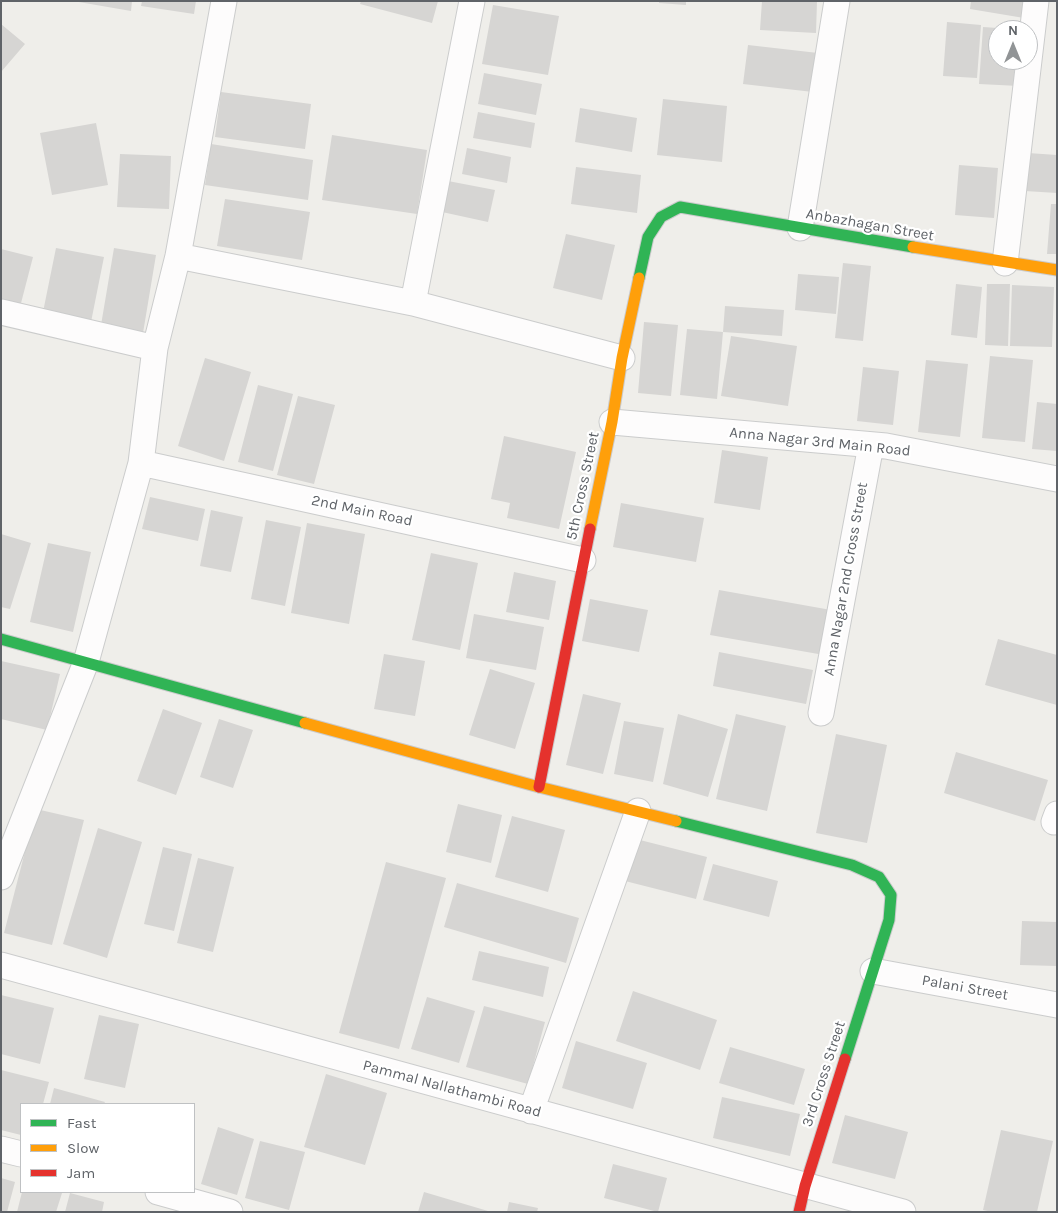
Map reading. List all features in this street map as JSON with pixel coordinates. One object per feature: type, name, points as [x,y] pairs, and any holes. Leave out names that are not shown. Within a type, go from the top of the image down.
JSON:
[{"type":"street","points":[[1,877],[86,662],[141,463],[155,348],[178,256],[224,1]]},
{"type":"street","points":[[413,303],[472,1]]},
{"type":"street","points":[[800,228],[837,1]]},
{"type":"street","points":[[1004,263],[1036,1]]},
{"type":"street","name":"Anbazhagan Street","points":[[680,207],[1004,263],[1057,270]]},
{"type":"street","name":"5th Cross Street","points":[[540,787],[583,560],[612,422],[622,358],[648,237],[660,217],[680,207]]},
{"type":"street","points":[[178,256],[413,303],[622,358]]},
{"type":"street","points":[[1,312],[155,348]]},
{"type":"street","name":"Anna Nagar 3rd Main Road","points":[[612,422],[886,446],[1057,479]]},
{"type":"street","name":"Anna Nagar 2nd Cross Street","points":[[821,713],[871,445]]},
{"type":"street","name":"2nd Main Road","points":[[141,463],[583,560]]},
{"type":"street","name":"3rd Cross Street","points":[[1,639],[540,787],[852,865],[879,877],[891,895],[889,920],[805,1186],[799,1212]]},
{"type":"street","points":[[531,1111],[638,811]]},
{"type":"street","name":"Pammal Nallathambi Road","points":[[1,965],[902,1212]]},
{"type":"street","name":"Palani Street","points":[[873,971],[1057,1005]]},
{"type":"street","points":[[1,1149],[20,1154]]},
{"type":"street","points":[[162,1193],[230,1212]]},
{"type":"building","points":[[73,1],[132,1],[131,11]]},
{"type":"building","points":[[142,1],[196,1],[194,14],[141,6]]},
{"type":"building","points":[[361,1],[438,1],[432,23],[360,4]]},
{"type":"building","points":[[659,1],[686,1],[686,5],[659,3]]},
{"type":"building","points":[[762,1],[817,1],[816,33],[760,30]]},
{"type":"building","points":[[971,1],[1026,1],[1024,18],[970,9]]},
{"type":"building","points":[[493,5],[559,16],[548,75],[482,64]]},
{"type":"building","points":[[947,22],[981,25],[977,78],[943,76]]},
{"type":"building","points":[[1,24],[25,44],[1,72]]},
{"type":"building","points":[[983,27],[988,27],[988,70],[1020,70],[1019,86],[979,84]]},
{"type":"building","points":[[748,45],[818,53],[813,92],[743,84]]},
{"type":"building","points":[[484,73],[542,84],[536,115],[478,104]]},
{"type":"building","points":[[221,92],[311,104],[305,149],[215,137]]},
{"type":"building","points":[[663,99],[727,106],[722,162],[657,155]]},
{"type":"building","points":[[580,108],[637,118],[632,152],[575,142]]},
{"type":"building","points":[[478,112],[535,123],[531,148],[473,138]]},
{"type":"building","points":[[96,123],[108,185],[52,195],[40,133]]},
{"type":"building","points":[[332,135],[427,150],[417,214],[322,200]]},
{"type":"building","points":[[211,144],[313,160],[308,200],[205,185]]},
{"type":"building","points":[[467,148],[511,157],[507,183],[462,174]]},
{"type":"building","points":[[1028,153],[1057,155],[1057,193],[1025,191]]},
{"type":"building","points":[[120,154],[171,156],[169,209],[117,207]]},
{"type":"building","points":[[959,165],[998,168],[994,218],[955,215]]},
{"type":"building","points":[[576,167],[641,175],[637,213],[571,204]]},
{"type":"building","points":[[448,181],[495,190],[488,222],[442,212]]},
{"type":"building","points":[[225,199],[310,212],[302,260],[217,246]]},
{"type":"building","points":[[1051,204],[1057,204],[1057,254],[1047,254]]},
{"type":"building","points":[[566,234],[615,245],[602,300],[553,288]]},
{"type":"building","points":[[56,248],[104,257],[91,322],[43,312]]},
{"type":"building","points":[[114,248],[156,255],[142,339],[100,331]]},
{"type":"building","points":[[1,249],[33,257],[20,307],[1,302]]},
{"type":"building","points":[[843,263],[871,266],[863,341],[835,338]]},
{"type":"building","points":[[798,274],[839,277],[836,314],[795,310]]},
{"type":"building","points":[[956,284],[982,287],[977,338],[951,335]]},
{"type":"building","points":[[987,284],[1010,284],[1008,346],[985,345]]},
{"type":"building","points":[[1012,285],[1054,287],[1052,347],[1010,346]]},
{"type":"building","points":[[725,306],[784,310],[782,336],[723,332]]},
{"type":"building","points":[[644,322],[678,325],[671,396],[638,393]]},
{"type":"building","points":[[687,329],[723,332],[717,399],[680,395]]},
{"type":"building","points":[[731,336],[797,346],[788,406],[721,396]]},
{"type":"building","points":[[990,356],[1033,360],[1025,442],[982,438]]},
{"type":"building","points":[[205,358],[251,372],[224,461],[178,446]]},
{"type":"building","points":[[926,360],[968,364],[960,437],[918,432]]},
{"type":"building","points":[[863,367],[899,371],[893,425],[857,421]]},
{"type":"building","points":[[258,385],[293,394],[273,471],[238,462]]},
{"type":"building","points":[[298,396],[335,405],[314,484],[277,475]]},
{"type":"building","points":[[1037,402],[1057,404],[1057,451],[1032,449]]},
{"type":"building","points":[[504,436],[576,452],[559,529],[507,518],[510,503],[491,499]]},
{"type":"building","points":[[722,450],[768,457],[760,510],[714,503]]},
{"type":"building","points":[[150,497],[205,509],[198,541],[142,529]]},
{"type":"building","points":[[621,503],[704,518],[696,562],[613,547]]},
{"type":"building","points":[[211,510],[243,517],[231,572],[200,566]]},
{"type":"building","points":[[266,520],[301,527],[285,606],[251,599]]},
{"type":"building","points":[[307,523],[365,534],[349,624],[291,613]]},
{"type":"building","points":[[1,534],[31,543],[10,609],[1,607]]},
{"type":"building","points":[[48,543],[91,552],[73,632],[30,622]]},
{"type":"building","points":[[431,553],[478,563],[460,650],[412,640]]},
{"type":"building","points":[[514,572],[556,581],[549,620],[506,612]]},
{"type":"building","points":[[719,590],[831,610],[824,655],[710,635]]},
{"type":"building","points":[[590,599],[648,610],[639,652],[582,641]]},
{"type":"building","points":[[474,614],[544,627],[536,670],[466,658]]},
{"type":"building","points":[[998,639],[1057,655],[1057,705],[985,685]]},
{"type":"building","points":[[719,652],[813,670],[806,704],[713,686]]},
{"type":"building","points":[[384,654],[425,661],[415,716],[374,709]]},
{"type":"building","points":[[1,661],[60,674],[47,730],[1,719]]},
{"type":"building","points":[[490,669],[535,683],[515,749],[469,735]]},
{"type":"building","points":[[583,694],[621,703],[603,774],[566,765]]},
{"type":"building","points":[[163,709],[202,723],[176,795],[137,781]]},
{"type":"building","points":[[678,714],[728,729],[708,797],[663,784]]},
{"type":"building","points":[[736,714],[786,726],[767,811],[716,799]]},
{"type":"building","points":[[219,719],[253,730],[233,788],[200,777]]},
{"type":"building","points":[[624,721],[664,728],[653,782],[614,774]]},
{"type":"building","points":[[836,734],[887,745],[867,843],[816,833]]},
{"type":"building","points":[[956,752],[1048,780],[1035,821],[944,793]]},
{"type":"building","points":[[458,804],[502,815],[491,863],[446,852]]},
{"type":"building","points":[[36,809],[84,820],[52,945],[4,933]]},
{"type":"building","points":[[512,816],[565,830],[548,892],[495,877]]},
{"type":"building","points":[[98,828],[142,842],[107,958],[63,944]]},
{"type":"building","points":[[636,839],[707,857],[696,899],[625,881]]},
{"type":"building","points":[[163,847],[192,854],[174,931],[144,924]]},
{"type":"building","points":[[198,858],[234,867],[213,952],[177,943]]},
{"type":"building","points":[[386,862],[446,878],[399,1049],[339,1033]]},
{"type":"building","points":[[713,864],[778,881],[769,917],[703,900]]},
{"type":"building","points":[[457,883],[579,918],[566,963],[444,927]]},
{"type":"building","points":[[1022,921],[1057,922],[1057,966],[1020,965]]},
{"type":"building","points":[[479,951],[549,967],[543,997],[472,980]]},
{"type":"building","points":[[633,991],[717,1020],[700,1070],[616,1041]]},
{"type":"building","points":[[1,995],[54,1008],[40,1064],[1,1054]]},
{"type":"building","points":[[427,997],[475,1011],[459,1063],[411,1049]]},
{"type":"building","points":[[484,1006],[545,1022],[528,1084],[466,1067]]},
{"type":"building","points":[[99,1015],[139,1024],[125,1088],[84,1079]]},
{"type":"building","points":[[576,1041],[647,1063],[633,1109],[562,1088]]},
{"type":"building","points":[[730,1047],[805,1069],[794,1105],[719,1083]]},
{"type":"building","points":[[1,1070],[49,1082],[43,1103],[20,1103],[20,1135],[1,1130]]},
{"type":"building","points":[[326,1074],[387,1093],[365,1165],[304,1147]]},
{"type":"building","points":[[54,1088],[105,1102],[104,1103],[50,1103]]},
{"type":"building","points":[[722,1097],[800,1114],[790,1156],[713,1138]]},
{"type":"building","points":[[845,1115],[908,1132],[895,1179],[832,1163]]},
{"type":"building","points":[[218,1127],[254,1139],[237,1195],[201,1184]]},
{"type":"building","points":[[1001,1130],[1053,1141],[1037,1212],[992,1212],[983,1210]]},
{"type":"building","points":[[260,1141],[305,1152],[289,1210],[245,1198]]},
{"type":"building","points":[[613,1164],[667,1178],[658,1212],[604,1198]]},
{"type":"building","points":[[1,1178],[15,1182],[7,1212],[1,1212]]},
{"type":"building","points":[[424,1192],[488,1211],[488,1212],[418,1212]]},
{"type":"building","points":[[22,1193],[62,1193],[56,1212],[17,1212]]},
{"type":"building","points":[[70,1193],[104,1202],[102,1212],[65,1212]]},
{"type":"building","points":[[509,1202],[538,1208],[537,1212],[507,1212]]},
{"type":"traffic: fast","points":[[639,278],[648,237],[661,217],[680,207],[913,247]]},
{"type":"traffic: fast","points":[[1,639],[305,723]]},
{"type":"traffic: fast","points":[[676,821],[852,865],[879,877],[891,895],[889,920],[845,1059]]},
{"type":"traffic: slow","points":[[913,247],[1057,270]]},
{"type":"traffic: slow","points":[[590,529],[639,278]]},
{"type":"traffic: slow","points":[[305,723],[539,787],[676,821]]},
{"type":"traffic: jam","points":[[539,787],[590,529]]},
{"type":"traffic: jam","points":[[799,1212],[805,1186],[845,1059]]}]
